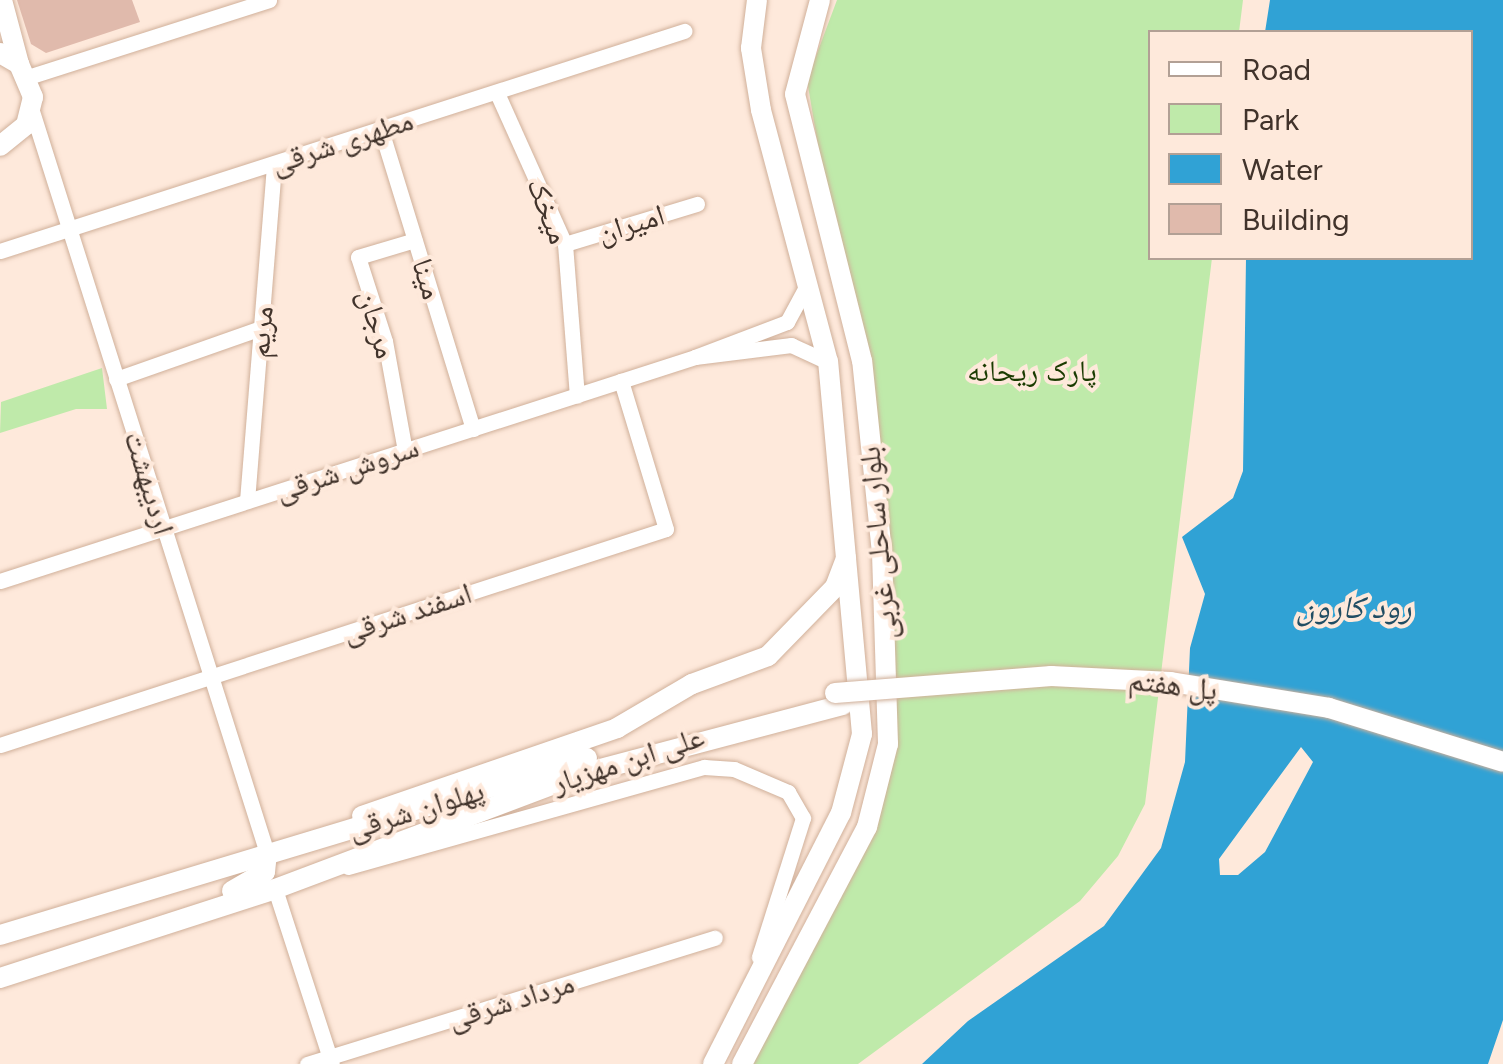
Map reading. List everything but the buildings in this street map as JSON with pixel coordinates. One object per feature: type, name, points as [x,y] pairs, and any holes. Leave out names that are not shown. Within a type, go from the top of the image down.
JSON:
[{"type":"main road","points":[[0,146],[32,112],[24,70],[2,0]]},
{"type":"main road","name":"بلوار ساحلی غربی","points":[[713,1064],[853,778],[862,734],[849,552],[828,362],[760,110],[751,48],[757,0]]},
{"type":"main road","name":"بلوار ساحلی غربی","points":[[742,1064],[867,827],[888,744],[882,553],[862,361],[794,94],[820,0]]},
{"type":"main road","points":[[0,53],[24,70]]},
{"type":"main road","points":[[343,832],[369,810],[617,728],[692,684],[768,656],[836,586],[849,552]]},
{"type":"main road","name":"پل هفتم","points":[[839,699],[1003,678],[1171,682],[1329,708],[1503,762]]},
{"type":"main road","name":"پل هفتم","points":[[839,699],[1051,688],[1170,695],[1326,720],[1503,776]]},
{"type":"main road","name":"پهلوان شرقی","points":[[0,935],[706,722],[839,699]]},
{"type":"main road","name":"علی ابن مهزیار","points":[[418,832],[723,730],[839,699]]},
{"type":"main road","name":"پهلوان شرقی","points":[[0,978],[276,888],[418,832]]},
{"type":"main road","points":[[112,941],[130,924],[252,884],[267,854]]},
{"type":"street","points":[[24,70],[269,0]]},
{"type":"street","name":"مطهری شرقی","points":[[0,252],[684,31]]},
{"type":"street","name":"میخک","points":[[498,93],[564,244],[576,396]]},
{"type":"street","name":"اردیبهشت","points":[[32,112],[267,854]]},
{"type":"street","name":"مینا","points":[[380,130],[474,429]]},
{"type":"street","name":"مریم","points":[[247,501],[274,164]]},
{"type":"street","name":"امیران","points":[[564,244],[697,204]]},
{"type":"street","name":"مرجان","points":[[406,450],[385,342],[358,257],[415,240]]},
{"type":"street","points":[[694,357],[787,322],[807,285]]},
{"type":"street","points":[[116,379],[261,328]]},
{"type":"street","points":[[694,357],[791,345],[828,362]]},
{"type":"street","name":"سروش شرقی","points":[[0,580],[694,357]]},
{"type":"street","name":"اسفند شرقی","points":[[0,745],[666,529],[622,381]]},
{"type":"street","name":"پهلوان شرقی","points":[[324,870],[377,865],[704,767],[734,769],[788,792],[803,818],[737,1020]]},
{"type":"street","points":[[276,888],[331,1060]]},
{"type":"street","name":"مرداد شرقی","points":[[307,1064],[331,1060],[715,938]]},
{"type":"green space","name":"پارک ریحانه","points":[[837,0],[1243,0],[1239,30],[1148,30],[1148,260],[1212,260],[1145,804],[1118,856],[1080,901],[858,1064],[749,1064],[881,795],[886,553],[807,80]]},
{"type":"green space","points":[[102,368],[107,409],[76,409],[0,433],[1,402]]},
{"type":"water","name":"رود کارون","points":[[1270,0],[1503,0],[1503,1020],[1488,1064],[922,1064],[968,1021],[1104,926],[1161,848],[1185,762],[1190,648],[1205,594],[1182,537],[1233,498],[1243,471],[1246,260],[1473,260],[1473,30],[1265,30]],"holes":[[[1301,747],[1313,762],[1265,852],[1238,875],[1220,875],[1219,859]]]}]
